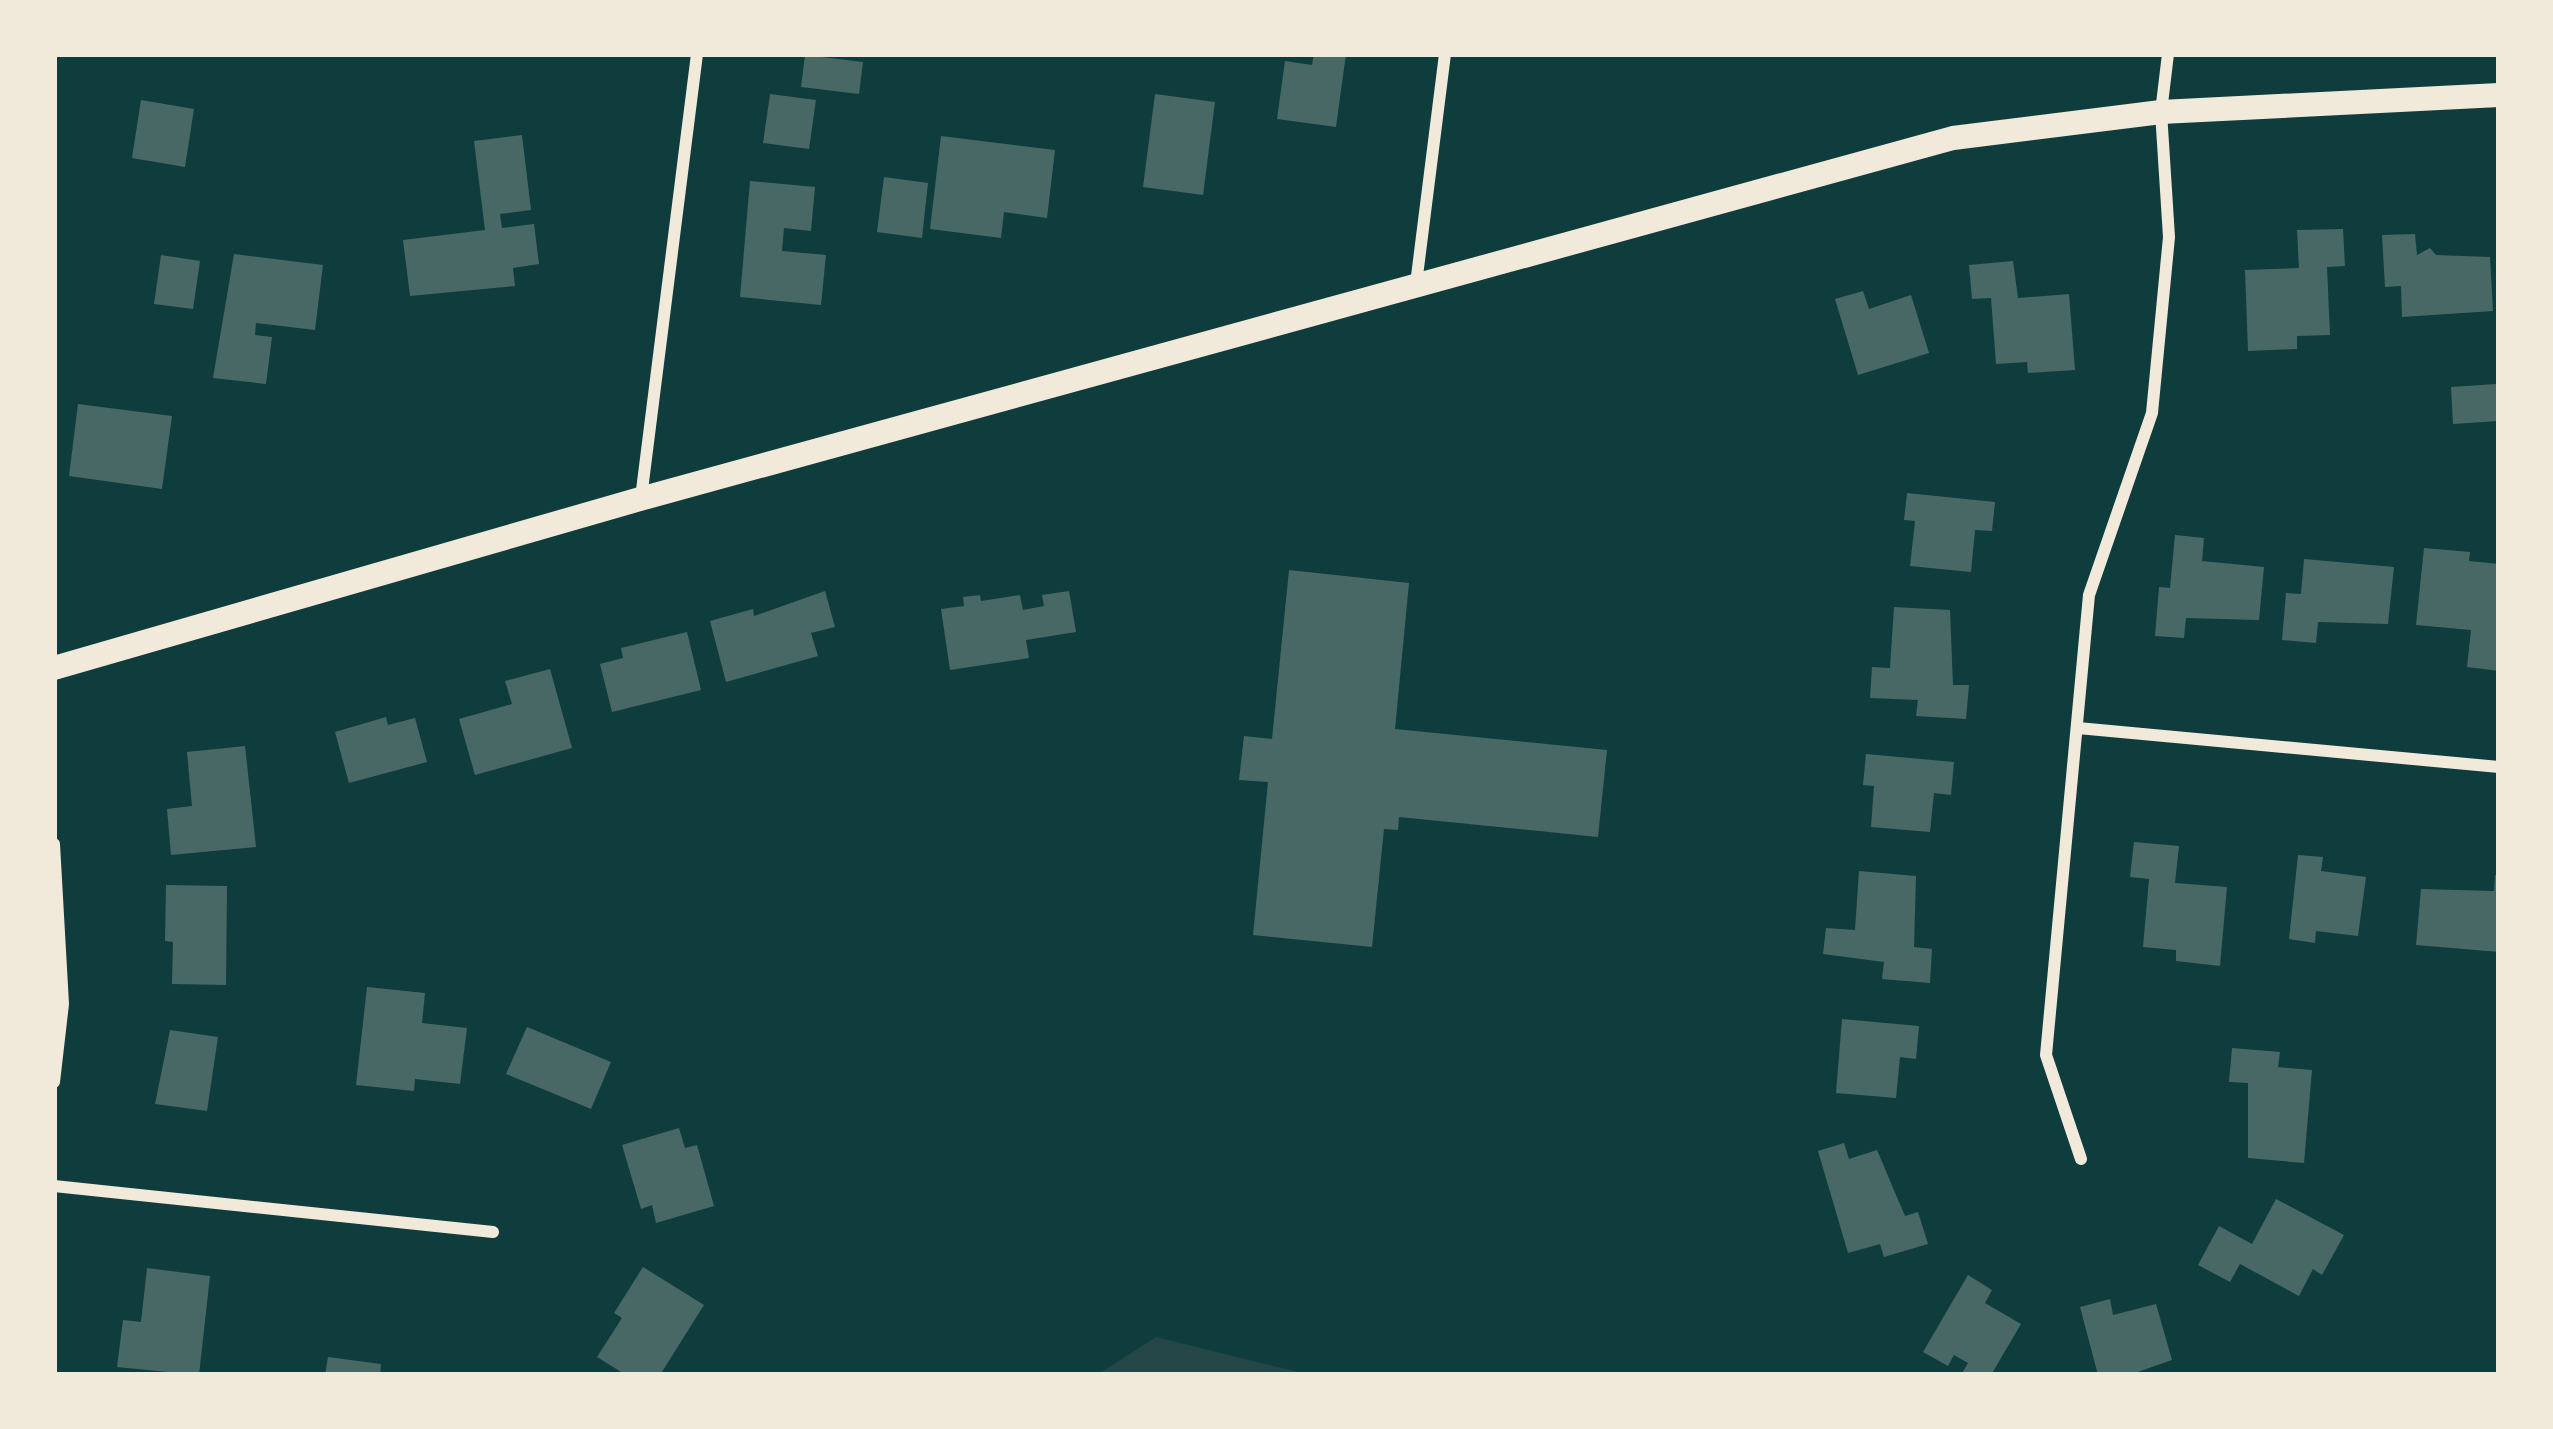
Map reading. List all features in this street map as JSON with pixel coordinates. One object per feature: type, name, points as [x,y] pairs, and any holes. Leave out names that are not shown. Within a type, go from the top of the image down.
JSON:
[{"type":"main road","points":[[54,668],[640,499],[1953,138],[2161,112],[2499,94]]},
{"type":"street","points":[[640,499],[697,54]]},
{"type":"street","points":[[1416,284],[1445,54]]},
{"type":"street","points":[[2081,1159],[2046,1054],[2089,596],[2152,412],[2169,237],[2161,112],[2168,54]]},
{"type":"street","points":[[2078,728],[2499,767]]},
{"type":"street","points":[[54,844],[62,1004],[54,1082]]},
{"type":"street","points":[[54,1186],[493,1232]]},
{"type":"shaded area","points":[[1156,1337],[1311,1375],[1097,1375]]},
{"type":"building","points":[[1314,54],[1346,54],[1336,127],[1277,119],[1285,61],[1312,65]]},
{"type":"building","points":[[805,55],[863,62],[859,94],[801,87]]},
{"type":"building","points":[[770,94],[816,100],[809,149],[763,143]]},
{"type":"building","points":[[1155,94],[1215,102],[1203,195],[1143,187]]},
{"type":"building","points":[[141,100],[194,109],[185,167],[132,158]]},
{"type":"building","points":[[522,135],[531,210],[500,214],[502,228],[534,224],[539,264],[513,268],[515,286],[410,296],[403,240],[485,230],[474,141]]},
{"type":"building","points":[[941,136],[1055,150],[1047,218],[1004,212],[1001,238],[930,229]]},
{"type":"building","points":[[884,177],[928,183],[922,238],[877,232]]},
{"type":"building","points":[[750,181],[815,187],[811,231],[784,228],[782,251],[826,255],[821,305],[740,297]]},
{"type":"building","points":[[2343,229],[2345,266],[2327,267],[2330,335],[2297,336],[2297,349],[2248,351],[2245,270],[2299,268],[2297,230]]},
{"type":"building","points":[[2415,234],[2417,255],[2430,248],[2436,255],[2490,257],[2493,311],[2402,317],[2401,286],[2385,287],[2382,235]]},
{"type":"building","points":[[234,254],[323,265],[315,330],[256,323],[255,335],[272,337],[266,384],[213,378]]},
{"type":"building","points":[[161,255],[200,261],[193,309],[154,304]]},
{"type":"building","points":[[2013,261],[2018,298],[2069,294],[2075,370],[2028,373],[2027,362],[1996,364],[1991,298],[1972,299],[1969,265]]},
{"type":"building","points":[[1863,291],[1869,309],[1911,295],[1929,353],[1858,375],[1835,299]]},
{"type":"building","points":[[2496,384],[2498,421],[2453,424],[2451,387]]},
{"type":"building","points":[[78,404],[172,416],[162,489],[69,476]]},
{"type":"building","points":[[1907,493],[1995,502],[1992,531],[1975,530],[1971,572],[1910,566],[1915,521],[1904,520]]},
{"type":"building","points":[[2175,535],[2204,538],[2202,561],[2264,567],[2259,620],[2186,618],[2184,638],[2155,636],[2159,587],[2170,588]]},
{"type":"building","points":[[2424,548],[2470,552],[2469,561],[2499,564],[2499,671],[2467,667],[2471,630],[2416,625]]},
{"type":"building","points":[[2304,559],[2394,567],[2388,624],[2318,622],[2316,643],[2282,640],[2286,593],[2301,594]]},
{"type":"building","points":[[1289,570],[1409,583],[1395,729],[1607,750],[1598,837],[1399,817],[1398,830],[1384,829],[1372,947],[1253,935],[1268,782],[1239,780],[1244,736],[1272,739]]},
{"type":"building","points":[[825,591],[835,627],[811,633],[818,656],[726,682],[710,621],[753,609],[754,616]]},
{"type":"building","points":[[1069,591],[1076,632],[1026,640],[1029,658],[950,670],[941,609],[964,606],[963,597],[980,595],[981,601],[1020,595],[1023,610],[1044,606],[1042,595]]},
{"type":"building","points":[[1894,607],[1950,610],[1953,685],[1969,685],[1966,719],[1916,716],[1918,700],[1870,698],[1872,667],[1890,668]]},
{"type":"building","points":[[687,632],[701,690],[612,712],[600,664],[623,658],[621,648]]},
{"type":"building","points":[[550,669],[572,748],[475,775],[459,719],[512,704],[505,681]]},
{"type":"building","points":[[386,717],[388,725],[415,718],[427,762],[349,783],[335,732]]},
{"type":"building","points":[[245,746],[256,847],[171,855],[167,809],[192,806],[187,752]]},
{"type":"building","points":[[1866,754],[1954,762],[1951,795],[1934,793],[1930,832],[1871,827],[1874,786],[1863,785]]},
{"type":"building","points":[[2134,842],[2179,846],[2175,883],[2227,887],[2220,966],[2176,961],[2176,950],[2143,947],[2149,879],[2130,877]]},
{"type":"building","points":[[2298,855],[2323,857],[2321,871],[2366,877],[2358,936],[2316,931],[2315,943],[2289,939]]},
{"type":"building","points":[[1859,871],[1916,876],[1914,947],[1932,949],[1930,983],[1882,979],[1884,962],[1823,954],[1826,928],[1855,930]]},
{"type":"building","points":[[2495,875],[2499,876],[2499,952],[2416,945],[2421,889],[2494,891]]},
{"type":"building","points":[[166,885],[227,886],[226,985],[172,984],[173,942],[165,941]]},
{"type":"building","points":[[367,987],[425,993],[422,1023],[467,1028],[460,1084],[415,1079],[414,1091],[356,1085]]},
{"type":"building","points":[[1842,1019],[1919,1026],[1916,1059],[1900,1057],[1896,1098],[1836,1093]]},
{"type":"building","points":[[527,1027],[611,1062],[591,1109],[506,1074]]},
{"type":"building","points":[[170,1030],[218,1037],[207,1111],[155,1104]]},
{"type":"building","points":[[2232,1048],[2280,1052],[2278,1067],[2312,1070],[2304,1163],[2248,1158],[2248,1083],[2229,1082]]},
{"type":"building","points":[[679,1128],[685,1148],[697,1145],[714,1206],[656,1223],[652,1205],[641,1209],[622,1145]]},
{"type":"building","points":[[1844,1143],[1849,1159],[1877,1150],[1905,1216],[1918,1212],[1928,1244],[1884,1257],[1880,1244],[1848,1253],[1818,1151]]},
{"type":"building","points":[[2276,1199],[2344,1235],[2322,1275],[2313,1269],[2299,1296],[2240,1264],[2230,1282],[2198,1265],[2219,1226],[2252,1244]]},
{"type":"building","points":[[643,1267],[704,1305],[660,1375],[626,1375],[597,1357],[622,1318],[614,1313]]},
{"type":"building","points":[[147,1268],[210,1276],[199,1375],[117,1367],[123,1320],[141,1322]]},
{"type":"building","points":[[1968,1275],[1992,1290],[1985,1303],[2021,1324],[1991,1375],[1961,1375],[1968,1363],[1954,1355],[1948,1366],[1923,1352]]},
{"type":"building","points":[[2110,1299],[2113,1315],[2156,1304],[2172,1360],[2129,1375],[2098,1375],[2080,1307]]},
{"type":"building","points":[[328,1357],[381,1364],[380,1375],[325,1375]]}]
